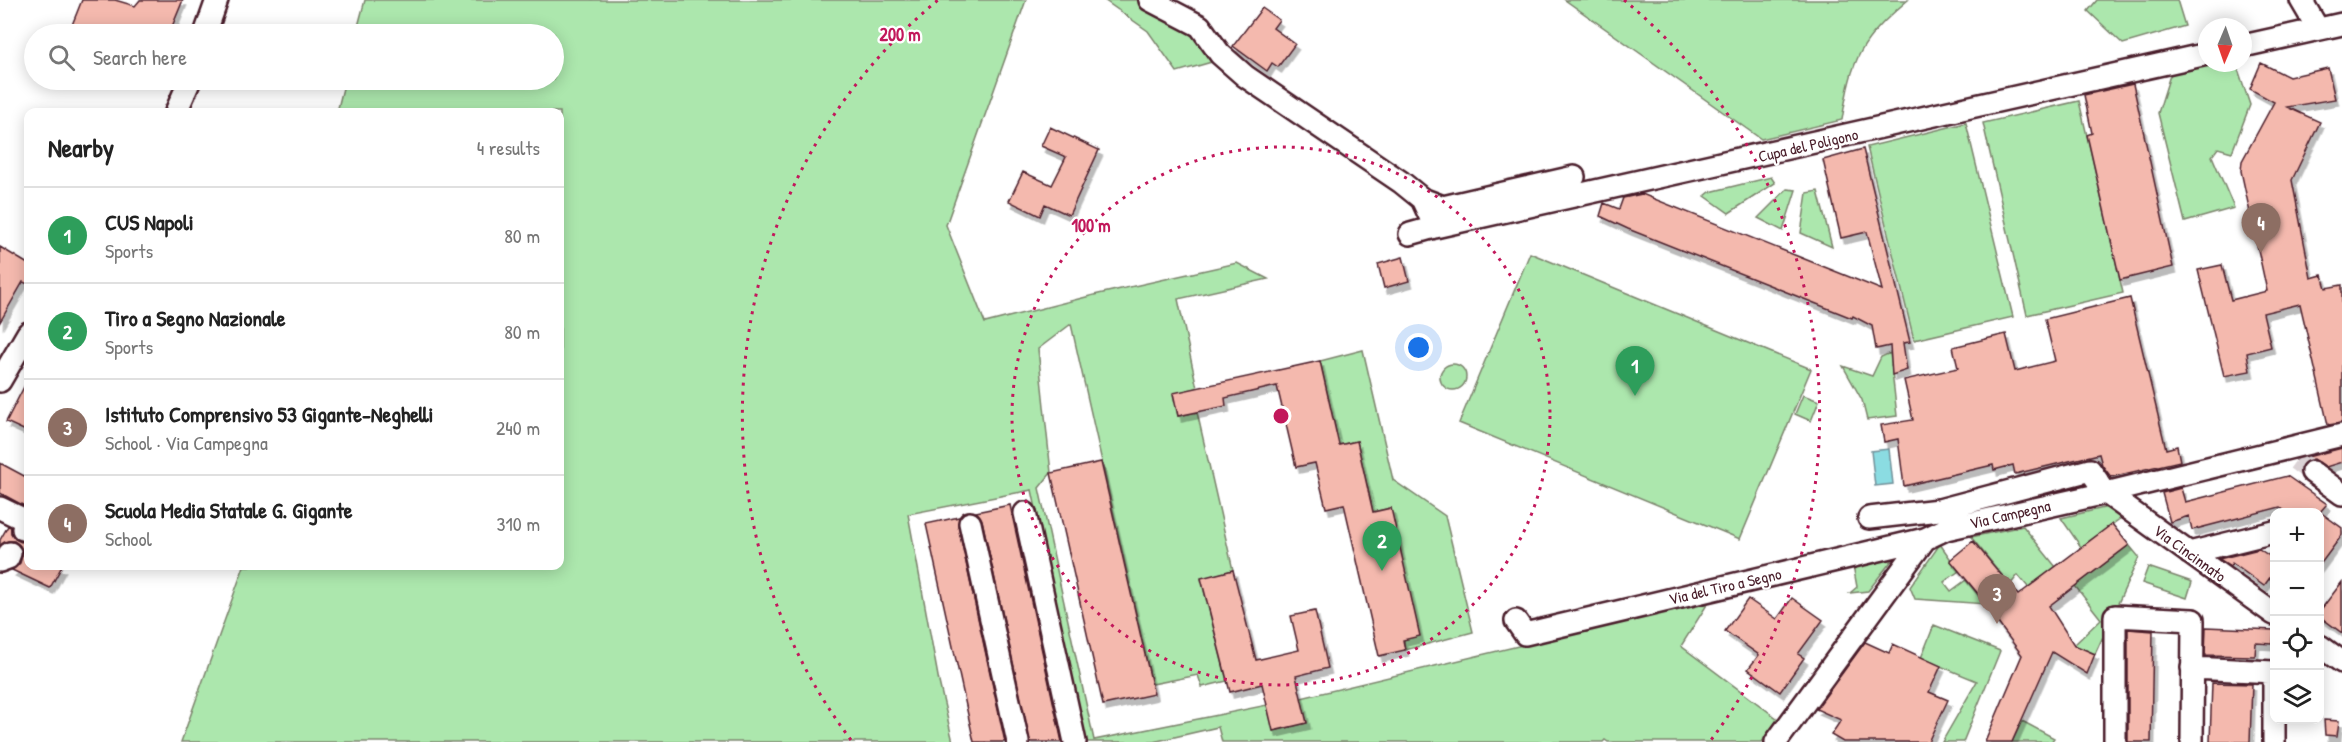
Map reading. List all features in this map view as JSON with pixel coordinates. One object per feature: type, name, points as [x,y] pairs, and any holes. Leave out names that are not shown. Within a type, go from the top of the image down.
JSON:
[{"type":"street","points":[[209,24],[217,0]]},
{"type":"street","points":[[1150,0],[1200,26],[1220,54],[1245,76],[1401,182],[1422,199],[1443,207],[1574,177]]},
{"type":"street","points":[[2301,0],[2319,29]]},
{"type":"street","points":[[2252,44],[2342,24]]},
{"type":"street","name":"Cupa del Poligono","points":[[1410,234],[2198,56]]},
{"type":"street","points":[[178,108],[186,90]]},
{"type":"street","points":[[1422,199],[1435,227]]},
{"type":"street","points":[[0,381],[24,340]]},
{"type":"street","name":"Via Campegna","points":[[1925,539],[1946,529],[2106,493],[2297,460],[2342,435]]},
{"type":"street","points":[[2297,460],[2342,494]]},
{"type":"street","name":"Via Cincinnato","points":[[1869,518],[1939,510],[2090,471],[2106,493],[2270,611]]},
{"type":"street","points":[[0,508],[13,512],[24,519]]},
{"type":"street","points":[[1024,513],[1075,742]]},
{"type":"street","points":[[970,523],[1018,742]]},
{"type":"street","points":[[23,529],[24,524]]},
{"type":"street","points":[[2189,553],[2270,533]]},
{"type":"street","points":[[1776,742],[1925,539]]},
{"type":"street","name":"Via del Tiro a Segno","points":[[1521,628],[1925,539]]},
{"type":"street","points":[[2115,742],[2115,616],[2193,620],[2192,742]]},
{"type":"street","points":[[2324,649],[2342,662]]},
{"type":"street","points":[[2192,668],[2274,672],[2274,742]]},
{"type":"green space","points":[[365,0],[1026,0],[946,225],[985,323],[1094,295],[1237,263],[1268,279],[1178,299],[1197,388],[1173,394],[1178,416],[1197,412],[1233,570],[1201,579],[1227,681],[1202,687],[1198,675],[1152,684],[1071,324],[1038,349],[1051,473],[1039,488],[1094,740],[1267,705],[1274,731],[1307,723],[1301,698],[1710,600],[1681,646],[1778,719],[1762,742],[1608,742],[1605,740],[1603,742],[1222,742],[1218,727],[1153,742],[1086,742],[1032,490],[908,514],[939,682],[953,742],[181,742],[243,570],[564,570],[564,108],[338,108],[342,90],[564,90],[564,24],[359,24]]},
{"type":"green space","points":[[1104,0],[1140,0],[1182,25],[1215,61],[1177,72],[1148,31]]},
{"type":"green space","points":[[1565,0],[1908,0],[1879,27],[1861,52],[1850,80],[1842,120],[1761,139]]},
{"type":"green space","points":[[2097,0],[2177,0],[2185,26],[2123,44],[2088,11]]},
{"type":"green space","points":[[2198,66],[2198,72],[2239,72],[2250,105],[2232,152],[2218,148],[2212,156],[2234,208],[2185,222],[2158,113],[2171,72]]},
{"type":"green space","points":[[2079,101],[2123,293],[2027,315],[1983,123]]},
{"type":"green space","points":[[1966,123],[2013,317],[1914,340],[1867,147]]},
{"type":"green space","points":[[1771,177],[1775,183],[1729,213],[1705,196],[1710,192]]},
{"type":"green space","points":[[1787,189],[1796,190],[1783,231],[1758,218]]},
{"type":"green space","points":[[1818,191],[1832,247],[1801,233],[1807,193]]},
{"type":"green space","points":[[1530,253],[1811,369],[1740,539],[1459,423]]},
{"type":"green space","points":[[1363,350],[1393,480],[1445,516],[1473,632],[1405,650],[1391,508],[1373,512],[1357,441],[1339,445],[1320,361]]},
{"type":"green space","points":[[1890,353],[1897,416],[1867,420],[1862,400],[1843,366],[1872,376],[1881,357]]},
{"type":"green space","points":[[1453,364],[1462,368],[1466,377],[1462,386],[1453,390],[1444,386],[1440,377],[1444,368]]},
{"type":"green space","points":[[1803,395],[1819,401],[1811,421],[1795,414]]},
{"type":"green space","points":[[2108,507],[2121,518],[2081,547],[2061,518]]},
{"type":"green space","points":[[2023,526],[2056,567],[2028,587],[2018,575],[2010,585],[1971,537]]},
{"type":"green space","points":[[1940,544],[1959,571],[1944,582],[1951,591],[1966,580],[1986,604],[1915,599],[1910,587]]},
{"type":"green space","points":[[2129,545],[2139,557],[2095,654],[2074,645],[2101,619],[2075,586]]},
{"type":"green space","points":[[1897,554],[1868,591],[1850,593],[1857,587],[1853,565]]},
{"type":"green space","points":[[2148,567],[2192,582],[2187,598],[2142,583]]},
{"type":"green space","points":[[1934,625],[2000,651],[1963,742],[1942,742],[1977,681],[1921,658]]},
{"type":"green space","points":[[2022,721],[2054,738],[2051,742],[2012,742]]},
{"type":"water","points":[[1889,449],[1893,484],[1875,486],[1871,451]]},
{"type":"building","points":[[82,0],[115,0],[135,6],[140,0],[183,0],[173,24],[72,24]]},
{"type":"building","points":[[1262,8],[1279,20],[1273,28],[1295,44],[1278,67],[1272,63],[1267,71],[1233,46]]},
{"type":"building","points":[[2261,63],[2289,77],[2328,68],[2335,99],[2287,107],[2320,122],[2292,180],[2311,278],[2322,275],[2326,288],[2342,285],[2342,423],[2328,425],[2300,304],[2263,313],[2271,347],[2247,353],[2250,371],[2224,376],[2198,270],[2222,265],[2231,300],[2267,291],[2241,171],[2242,161],[2274,102],[2250,89]]},
{"type":"building","points":[[2133,84],[2173,267],[2120,280],[2087,135],[2092,133],[2084,95]]},
{"type":"building","points":[[1050,127],[1099,150],[1069,215],[1045,204],[1040,216],[1009,201],[1023,172],[1052,185],[1066,157],[1041,146]]},
{"type":"building","points":[[1863,149],[1910,342],[1903,343],[1907,370],[1892,375],[1890,346],[1876,349],[1872,326],[1853,316],[1852,318],[1600,216],[1604,203],[1619,209],[1623,198],[1642,194],[1882,290],[1867,232],[1841,238],[1823,160]]},
{"type":"building","points":[[0,247],[24,262],[24,282],[0,322]]},
{"type":"building","points":[[1403,257],[1409,281],[1384,288],[1378,264]]},
{"type":"building","points":[[2130,298],[2166,449],[2177,446],[2180,461],[2111,477],[2102,465],[2099,454],[2015,474],[2013,465],[1994,470],[1993,465],[1904,486],[1898,439],[1884,442],[1881,425],[1913,420],[1904,380],[1958,368],[1953,347],[2006,334],[2015,371],[2055,361],[2045,319]]},
{"type":"building","points":[[1320,361],[1339,445],[1357,441],[1373,512],[1391,508],[1420,636],[1403,640],[1405,650],[1379,656],[1344,504],[1326,508],[1315,463],[1296,467],[1277,386],[1225,398],[1226,406],[1178,416],[1173,393]]},
{"type":"building","points":[[24,387],[24,430],[6,422]]},
{"type":"building","points":[[2342,448],[2342,462],[2326,467],[2314,459],[2302,464],[2296,460]]},
{"type":"building","points":[[1101,462],[1154,694],[1103,705],[1051,473]]},
{"type":"building","points":[[0,463],[24,476],[24,506],[0,493]]},
{"type":"building","points":[[2287,476],[2327,504],[2324,508],[2270,508],[2192,530],[2189,516],[2170,522],[2162,493],[2181,488],[2185,502]]},
{"type":"building","points":[[1010,505],[1062,742],[1030,742],[982,520],[976,512]]},
{"type":"building","points":[[2324,515],[2342,528],[2342,535],[2324,559]]},
{"type":"building","points":[[959,517],[958,526],[1005,742],[974,742],[926,524]]},
{"type":"building","points":[[2112,524],[2129,545],[2049,606],[2074,645],[2095,654],[2087,674],[2052,652],[2012,742],[1985,742],[2022,655],[1992,615],[1994,613],[1950,560],[1973,541],[2018,595]]},
{"type":"building","points":[[8,526],[11,527],[11,533],[15,539],[24,541],[24,570],[60,570],[50,588],[12,570],[20,563],[23,552],[14,541],[8,541],[0,546],[0,540]]},
{"type":"building","points":[[2259,549],[2270,556],[2270,578],[2264,586],[2232,563],[2230,566],[2219,559]]},
{"type":"building","points":[[1233,570],[1256,660],[1299,650],[1291,616],[1315,611],[1328,668],[1296,676],[1307,723],[1273,731],[1262,684],[1230,692],[1201,578]]},
{"type":"building","points":[[2342,582],[2342,633],[2324,620],[2324,605]]},
{"type":"building","points":[[1792,598],[1823,620],[1798,654],[1804,658],[1780,692],[1748,669],[1759,655],[1725,631],[1748,599],[1777,619]]},
{"type":"building","points":[[2206,627],[2270,630],[2270,644],[2256,643],[2255,656],[2205,655]]},
{"type":"building","points":[[2128,629],[2153,631],[2151,742],[2128,742]]},
{"type":"building","points":[[1865,642],[1889,653],[1893,644],[1941,666],[1929,692],[1948,700],[1928,742],[1843,742],[1831,735],[1841,720],[1816,709]]},
{"type":"building","points":[[2212,683],[2252,684],[2250,742],[2210,742]]},
{"type":"building","points":[[2324,720],[2339,721],[2337,736],[2325,735]]},
{"type":"tunnel","points":[[2296,460],[2312,472]]},
{"type":"place","name":"Scuola Media Statale G. Gigante","points":[[2261,253]]},
{"type":"place","name":"CUS Napoli","points":[[1635,396]]},
{"type":"place","name":"Tiro a Segno Nazionale","points":[[1382,571]]},
{"type":"place","name":"Istituto Comprensivo 53 Gigante-Neghelli","points":[[1997,624]]}]
